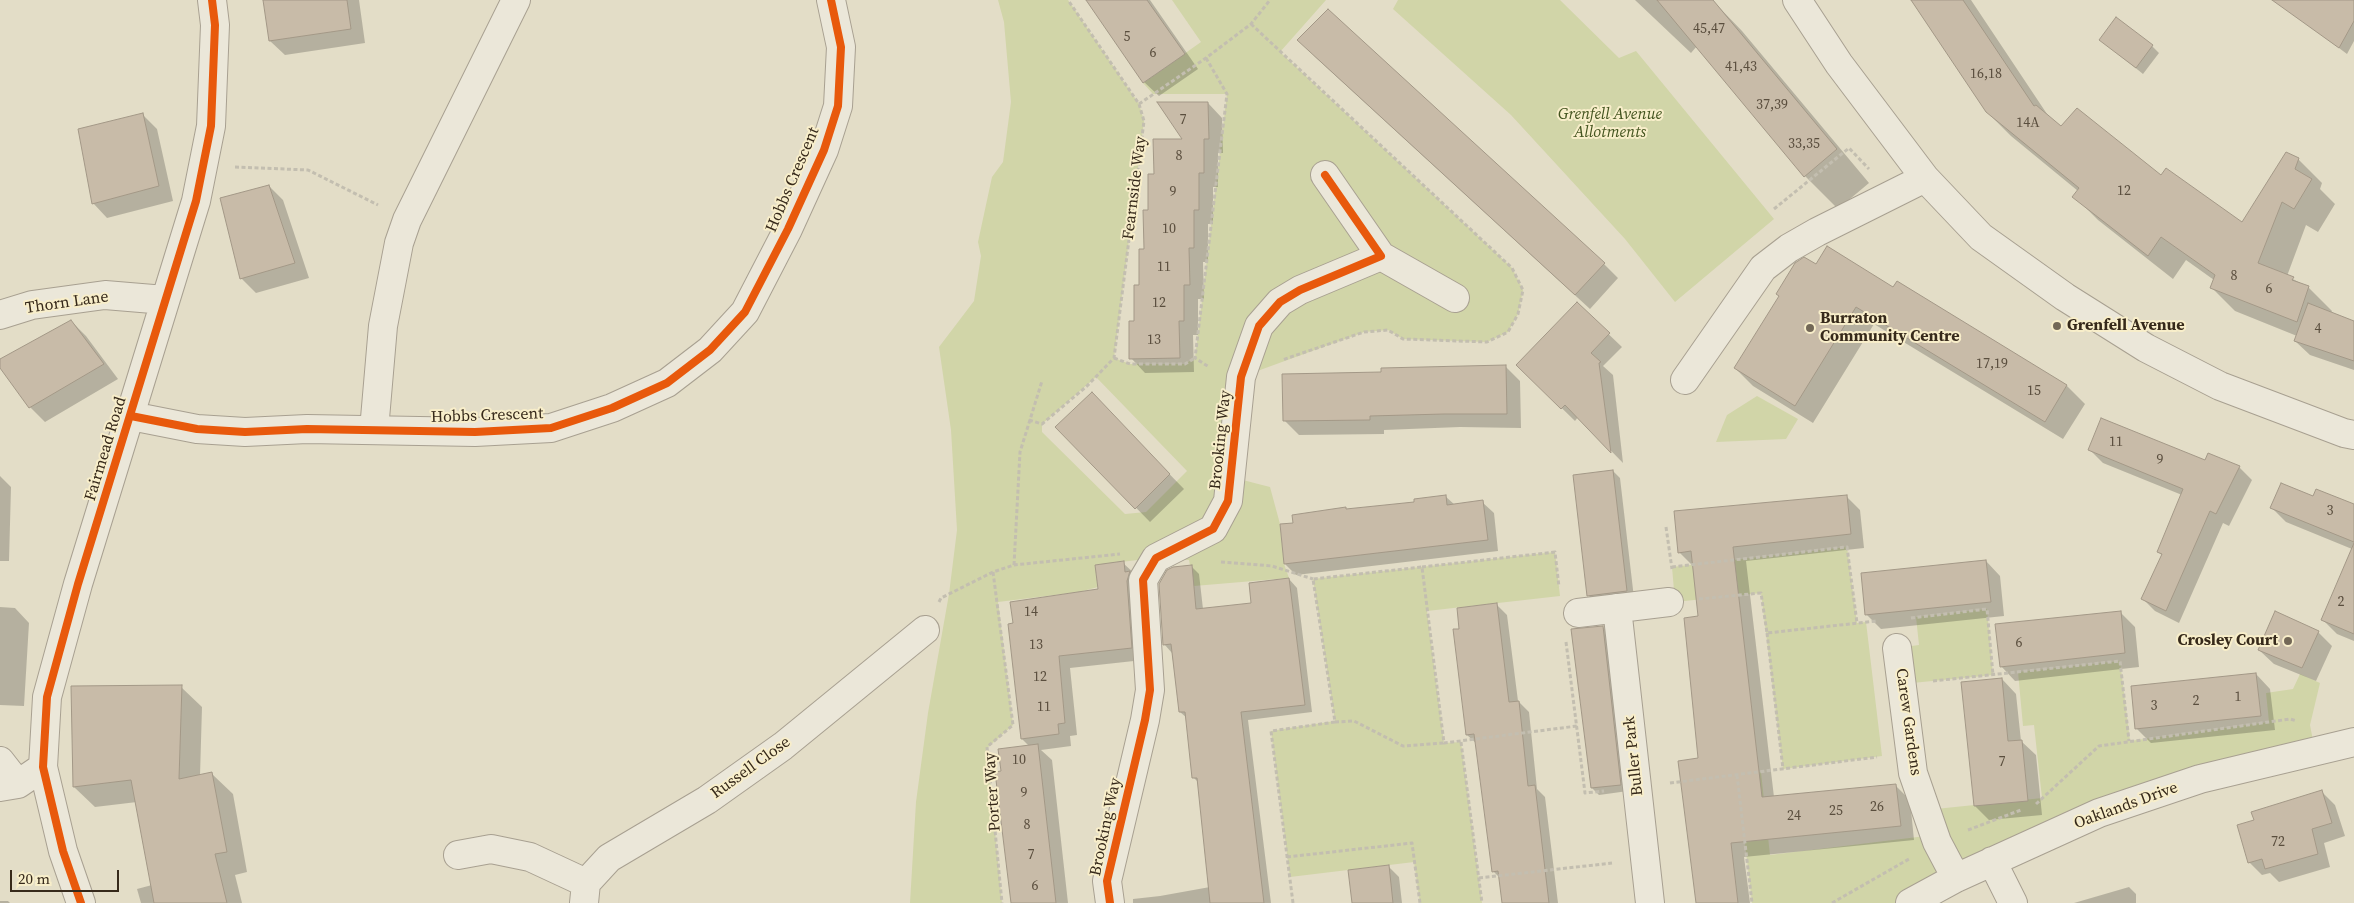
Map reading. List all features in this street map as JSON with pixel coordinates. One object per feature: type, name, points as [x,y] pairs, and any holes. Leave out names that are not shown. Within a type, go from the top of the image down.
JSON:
[{"type":"street","name":"Fairmead Road","points":[[81,903],[62,850],[43,767],[47,697],[78,584],[196,201],[211,126],[215,25],[212,0]]},
{"type":"street","points":[[374,430],[383,326],[399,243],[407,220],[516,0]]},
{"type":"street","name":"Hobbs Crescent","points":[[131,416],[197,429],[246,432],[307,429],[475,432],[551,428],[612,408],[667,383],[710,350],[745,312],[788,229],[824,150],[838,106],[841,46],[831,0]]},
{"type":"street","points":[[1797,0],[1840,64],[1925,178],[1981,237],[2065,297],[2146,348],[2220,386],[2344,434],[2354,435]]},
{"type":"street","points":[[1325,175],[1381,256],[1455,298]]},
{"type":"street","points":[[1685,380],[1763,268],[1789,248],[1849,215],[1894,195],[1925,178]]},
{"type":"street","name":"Brooking Way","points":[[1110,903],[1107,881],[1145,720],[1150,690],[1143,580],[1156,558],[1213,529],[1228,501],[1241,377],[1259,326],[1280,302],[1300,290],[1381,256]]},
{"type":"street","name":"Thorn Lane","points":[[0,315],[32,305],[105,295],[165,300]]},
{"type":"street","points":[[1567,614],[1672,602]]},
{"type":"street","name":"Buller Park","points":[[1617,608],[1650,903]]},
{"type":"street","name":"Russell Close","points":[[585,893],[609,858],[707,800],[784,746],[925,630]]},
{"type":"street","name":"Carew Gardens","points":[[1897,648],[1913,773],[1934,835],[1956,878]]},
{"type":"street","name":"Oaklands Drive","points":[[1910,903],[1956,878],[2099,813],[2200,779],[2354,742]]},
{"type":"street","points":[[0,761],[9,785],[43,767]]},
{"type":"street","points":[[458,855],[491,849],[530,857],[585,893]]},
{"type":"street","points":[[1992,861],[2013,903]]},
{"type":"path","points":[[1138,104],[1206,58],[1251,24],[1270,0]]},
{"type":"path","points":[[1774,209],[1849,148],[1894,195]]},
{"type":"path","points":[[204,166],[308,170],[407,220]]},
{"type":"path","points":[[1029,420],[1042,424],[1086,386],[1114,358],[1130,364],[1185,364],[1195,358]]},
{"type":"path","points":[[1014,565],[1020,452],[1042,381]]},
{"type":"path","points":[[1666,527],[1672,567],[1672,602],[1761,593],[1783,769]]},
{"type":"path","points":[[1672,567],[1847,547],[1857,623]]},
{"type":"path","points":[[1217,562],[1272,566],[1313,579],[1555,552],[1567,614],[1585,793],[1911,753]]},
{"type":"path","points":[[925,630],[941,598],[993,572],[1014,565],[1124,554],[1156,558]]},
{"type":"path","points":[[1422,567],[1444,743]]},
{"type":"path","points":[[1313,579],[1335,722]]},
{"type":"path","points":[[1906,618],[1987,609],[1993,674]]},
{"type":"path","points":[[1767,633],[1886,620]]},
{"type":"path","points":[[1902,684],[2120,661],[2130,741]]},
{"type":"path","points":[[1293,903],[1271,731],[1354,721],[1403,746],[1460,742],[1577,726]]},
{"type":"path","points":[[1460,742],[1482,903]]},
{"type":"path","points":[[1737,775],[1752,903]]},
{"type":"path","points":[[1287,856],[1412,843],[1420,903]]},
{"type":"path","points":[[1479,878],[1645,859]]},
{"type":"green space","points":[[998,0],[1068,0],[1139,104],[1144,121],[1114,358],[1130,364],[1185,364],[1195,358],[1227,94],[1153,94],[1143,83],[1201,42],[1172,0],[1326,0],[1280,52],[1512,268],[1523,290],[1518,314],[1508,332],[1487,342],[1403,339],[1388,330],[1364,332],[1241,377],[1231,477],[1270,487],[1280,524],[1284,564],[1289,578],[1194,586],[1189,560],[1155,558],[1095,565],[1098,587],[1079,592],[998,602],[1013,725],[987,748],[1002,903],[910,903],[916,802],[928,713],[949,594],[957,530],[951,430],[939,347],[974,301],[981,256],[978,242],[992,177],[1003,162],[1011,102],[1004,22]],"holes":[[[1096,377],[1187,471],[1146,512],[1125,514],[1042,432],[1042,424]]]},
{"type":"green space","name":"Grenfell Avenue Allotments","points":[[1398,0],[1560,0],[1619,58],[1636,51],[1774,219],[1675,302],[1625,239],[1511,115],[1393,9]]},
{"type":"green space","points":[[1757,396],[1798,419],[1786,439],[1716,442],[1727,415]]},
{"type":"green space","points":[[1847,547],[1857,623],[1866,622],[1882,756],[1783,769],[1761,593],[1675,602],[1672,567]]},
{"type":"green space","points":[[1555,552],[1560,596],[1427,611],[1444,743],[1461,742],[1482,903],[1420,903],[1414,862],[1290,877],[1271,731],[1335,721],[1313,579]]},
{"type":"green space","points":[[1987,609],[1993,675],[1902,684],[1897,648],[1919,645],[1916,617]]},
{"type":"green space","points":[[2120,661],[2130,741],[2269,722],[2266,693],[2293,689],[2300,674],[2320,683],[2310,725],[2315,751],[2200,779],[1910,903],[1752,903],[1737,775],[1761,772],[1770,855],[1934,835],[1926,810],[2042,798],[2034,725],[2023,726],[2018,672]]},
{"type":"building","points":[[263,0],[347,0],[351,29],[269,41]]},
{"type":"building","points":[[1086,0],[1147,0],[1185,54],[1143,83]]},
{"type":"building","points":[[1657,0],[1713,0],[1837,149],[1804,177]]},
{"type":"building","points":[[1911,0],[1963,0],[2034,106],[2036,105],[2061,126],[2077,108],[2161,175],[2166,168],[2242,222],[2286,152],[2299,158],[2295,169],[2312,179],[2294,209],[2282,202],[2258,263],[2294,277],[2292,280],[2309,286],[2297,322],[2210,288],[2215,275],[2161,237],[2148,256],[2072,197],[2079,188],[1986,112]]},
{"type":"building","points":[[2272,0],[2354,0],[2354,21],[2339,48]]},
{"type":"building","points":[[1328,9],[1605,263],[1575,295],[1297,40]]},
{"type":"building","points":[[2116,17],[2153,45],[2136,68],[2099,40]]},
{"type":"building","points":[[1157,102],[1208,102],[1209,139],[1204,139],[1204,173],[1199,173],[1199,210],[1194,210],[1194,248],[1189,248],[1190,285],[1184,285],[1184,321],[1179,321],[1180,358],[1129,359],[1129,321],[1134,321],[1134,285],[1139,285],[1139,249],[1144,249],[1143,210],[1148,210],[1148,174],[1154,174],[1153,139],[1182,139]]},
{"type":"building","points":[[143,113],[159,186],[92,204],[78,129]]},
{"type":"building","points":[[269,185],[295,263],[240,279],[220,198]]},
{"type":"building","points":[[1827,246],[1893,287],[1897,281],[2067,385],[2045,422],[1856,307],[1795,406],[1734,368],[1779,296],[1776,294],[1795,263],[1804,257],[1816,264]]},
{"type":"building","points":[[1577,302],[1610,333],[1591,353],[1601,362],[1599,363],[1611,453],[1565,405],[1561,409],[1516,365]]},
{"type":"building","points":[[2308,303],[2354,321],[2354,361],[2294,341]]},
{"type":"building","points":[[71,320],[104,364],[29,408],[0,368],[0,359]]},
{"type":"building","points":[[1506,365],[1507,414],[1370,416],[1370,420],[1283,421],[1282,374],[1381,372],[1381,368]]},
{"type":"building","points":[[1092,392],[1170,474],[1135,509],[1055,427]]},
{"type":"building","points":[[2101,418],[2205,460],[2208,453],[2240,466],[2216,514],[2210,511],[2166,611],[2141,599],[2162,554],[2157,552],[2183,489],[2088,450]]},
{"type":"building","points":[[1613,470],[1627,591],[1587,596],[1573,475]]},
{"type":"building","points":[[2281,483],[2313,496],[2316,489],[2354,504],[2354,542],[2270,508]]},
{"type":"building","points":[[1446,495],[1447,505],[1483,500],[1488,540],[1284,564],[1280,524],[1293,523],[1292,515],[1346,507],[1346,509],[1414,502],[1414,499]]},
{"type":"building","points":[[1847,495],[1851,534],[1733,547],[1762,797],[1896,784],[1901,826],[1731,843],[1738,903],[1696,903],[1678,761],[1698,758],[1684,618],[1698,616],[1691,551],[1678,553],[1674,511]]},
{"type":"building","points":[[2354,543],[2354,634],[2321,620]]},
{"type":"building","points":[[1986,560],[1991,602],[1865,615],[1861,573]]},
{"type":"building","points":[[1124,561],[1125,572],[1130,571],[1127,581],[1132,648],[1059,656],[1065,723],[1058,724],[1059,734],[1021,739],[1008,624],[1013,623],[1010,602],[1098,589],[1095,565]]},
{"type":"building","points":[[1192,565],[1196,609],[1251,603],[1249,583],[1289,578],[1305,705],[1241,712],[1264,903],[1210,903],[1197,778],[1192,778],[1185,712],[1179,712],[1171,644],[1163,645],[1159,584],[1167,570],[1173,567]]},
{"type":"building","points":[[1497,603],[1509,702],[1519,701],[1528,786],[1535,785],[1549,903],[1502,903],[1498,871],[1492,872],[1474,734],[1466,735],[1453,629],[1459,629],[1457,608]]},
{"type":"building","points":[[2121,611],[2125,653],[2000,667],[1995,624]]},
{"type":"building","name":"Crosley Court","points":[[2275,611],[2319,631],[2302,668],[2258,650]]},
{"type":"building","points":[[1603,626],[1621,785],[1591,788],[1571,629]]},
{"type":"building","points":[[2256,673],[2261,716],[2135,729],[2131,686]]},
{"type":"building","points":[[2002,678],[2008,741],[2022,740],[2028,801],[1974,806],[1961,682]]},
{"type":"building","points":[[182,685],[179,779],[212,772],[227,852],[215,854],[227,903],[154,903],[131,780],[73,787],[71,686]]},
{"type":"building","points":[[1038,744],[1056,903],[1011,903],[995,772],[1001,771],[998,749]]},
{"type":"building","points":[[2322,790],[2332,823],[2312,829],[2318,854],[2265,869],[2262,859],[2248,863],[2237,825],[2254,820],[2251,812]]},
{"type":"building","points":[[1389,865],[1393,903],[1352,903],[1348,870]]},
{"type":"cycle path","points":[[81,903],[63,851],[43,767],[47,697],[78,584],[196,201],[211,126],[215,25],[212,0]]},
{"type":"cycle path","points":[[131,416],[197,429],[245,432],[307,429],[475,432],[551,428],[612,408],[667,383],[710,350],[745,312],[788,229],[824,150],[838,106],[841,47],[831,0]]},
{"type":"cycle path","points":[[1110,903],[1107,881],[1145,720],[1150,690],[1143,580],[1156,558],[1213,529],[1228,501],[1241,377],[1259,326],[1280,302],[1300,290],[1381,256],[1325,175]]},
{"type":"place","name":"Grenfell Avenue","points":[[2057,326]]},
{"type":"place","name":"Burraton Community Centre","points":[[1810,328]]},
{"type":"place","name":"Crosley Court","points":[[2288,641]]}]
